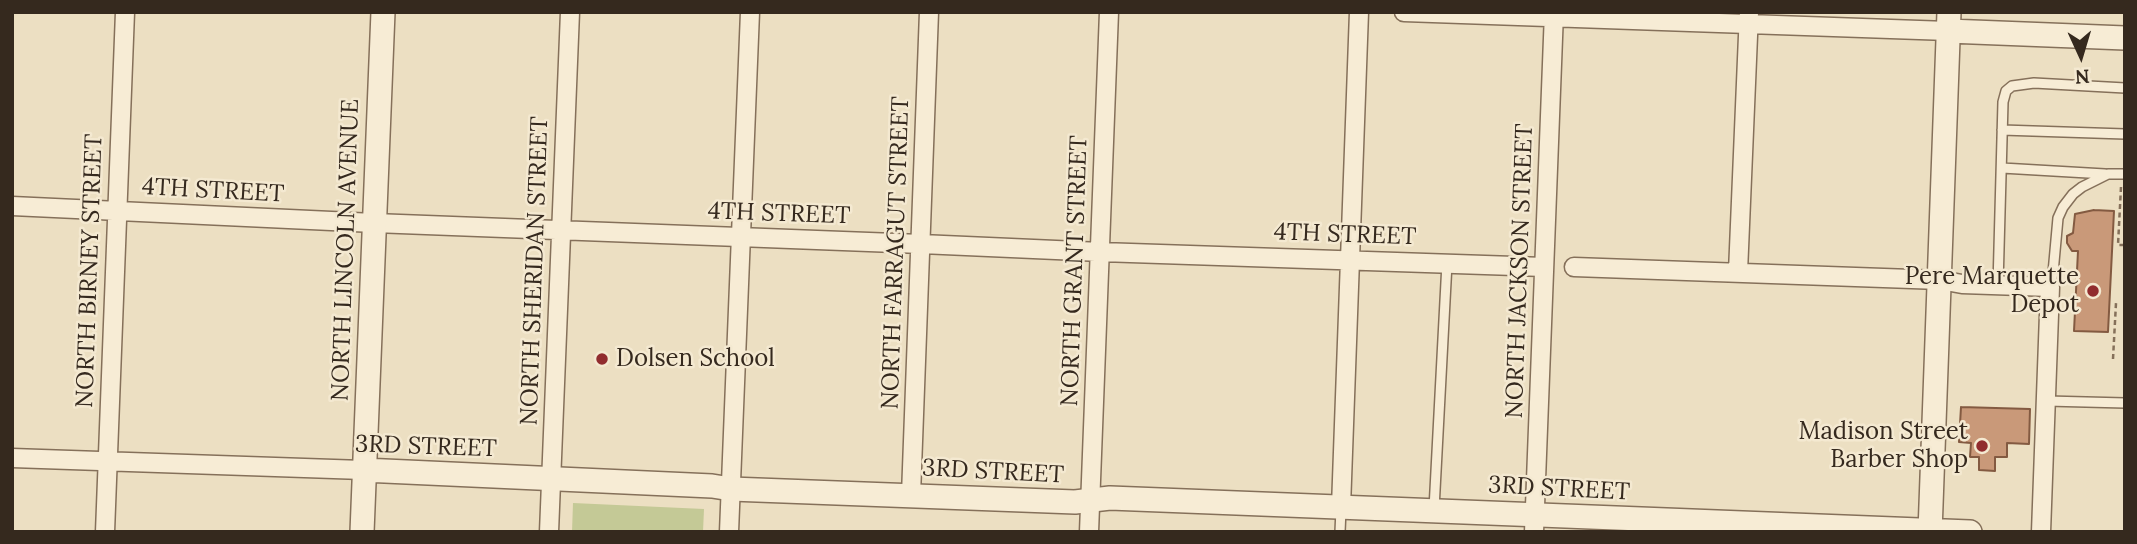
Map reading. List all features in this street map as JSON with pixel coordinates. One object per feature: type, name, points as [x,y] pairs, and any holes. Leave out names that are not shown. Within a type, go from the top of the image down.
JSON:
[{"type":"street","name":"NORTH BIRNEY STREET","points":[[105,532],[125,12]]},
{"type":"street","name":"NORTH LINCOLN AVENUE","points":[[362,532],[383,12]]},
{"type":"street","name":"NORTH SHERIDAN STREET","points":[[549,532],[570,12]]},
{"type":"street","points":[[729,532],[750,12]]},
{"type":"street","name":"NORTH FARRAGUT STREET","points":[[911,495],[929,12]]},
{"type":"street","name":"NORTH GRANT STREET","points":[[1089,532],[1109,12]]},
{"type":"street","points":[[1341,507],[1359,12]]},
{"type":"street","points":[[1404,12],[1949,22],[2125,38]]},
{"type":"street","name":"NORTH JACKSON STREET","points":[[1535,523],[1554,16]]},
{"type":"street","points":[[1738,272],[1749,18]]},
{"type":"street","points":[[1930,531],[1949,22]]},
{"type":"street","name":"4TH STREET","points":[[12,206],[1101,252],[1544,267]]},
{"type":"street","points":[[1574,267],[1940,279],[1962,284],[2050,287],[2041,532]]},
{"type":"street","name":"3RD STREET","points":[[12,458],[363,470],[716,486],[731,489],[1075,502],[1111,498],[1434,510],[1535,523],[1970,532]]},
{"type":"lane","points":[[1998,285],[2003,102],[2006,91],[2012,86],[2034,83],[2125,88]]},
{"type":"lane","points":[[2002,130],[2125,134]]},
{"type":"lane","points":[[2001,168],[2108,174],[2123,179]]},
{"type":"lane","points":[[2050,287],[2058,218],[2063,207],[2082,187],[2108,174]]},
{"type":"lane","points":[[1434,510],[1447,263]]},
{"type":"lane","points":[[2047,401],[2125,403]]},
{"type":"lane","points":[[1340,532],[1341,507]]},
{"type":"path","points":[[2123,179],[2118,245],[2125,245]]},
{"type":"path","points":[[2113,359],[2116,303]]},
{"type":"green space","points":[[573,503],[704,509],[703,532],[572,532]]},
{"type":"building","name":"Pere Marquette Depot","points":[[2094,210],[2114,211],[2108,332],[2074,331],[2078,251],[2072,251],[2067,243],[2067,236],[2073,233],[2075,214]]},
{"type":"building","points":[[1961,407],[2030,409],[2029,444],[2007,443],[2007,457],[1995,457],[1995,471],[1979,470],[1979,457],[1970,457],[1971,443],[1959,442]]},
{"type":"place","name":"Pere Marquette Depot","points":[[2093,291]]},
{"type":"place","name":"Dolsen School","points":[[602,359]]},
{"type":"place","name":"Madison Street Barber Shop","points":[[1982,446]]}]
